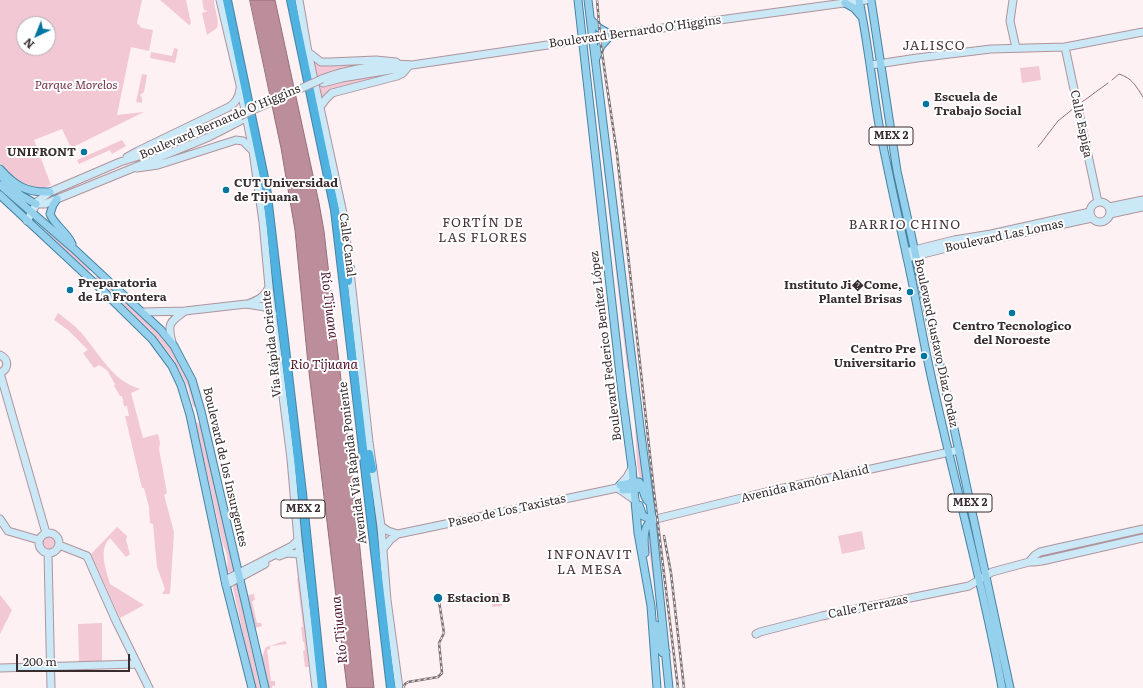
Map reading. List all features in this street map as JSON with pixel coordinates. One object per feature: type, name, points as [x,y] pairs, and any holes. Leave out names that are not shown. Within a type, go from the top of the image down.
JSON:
[{"type":"highway","name":"Vía Rápida Oriente","points":[[227,0],[266,187],[289,394],[302,493],[319,688]]},
{"type":"highway","name":"Avenida Vía Rápida Poniente","points":[[291,0],[333,198],[360,413],[391,688]]},
{"type":"highway","points":[[265,239],[269,245],[278,323],[282,331]]},
{"type":"highway","points":[[350,268],[348,275],[353,338],[352,350]]},
{"type":"highway","points":[[289,394],[288,400],[292,453],[290,459]]},
{"type":"highway","points":[[360,413],[372,469]]},
{"type":"highway","points":[[388,606],[390,656],[388,660]]},
{"type":"highway","points":[[309,622],[312,629],[319,688]]},
{"type":"main road","points":[[220,0],[240,85],[253,151],[265,239],[269,287],[290,459],[298,540],[309,622]]},
{"type":"main road","name":"Calle Canal","points":[[298,0],[342,206],[372,469]]},
{"type":"main road","name":"Boulevard Federico Benítez López","points":[[578,0],[626,426],[635,485],[638,533],[649,597],[657,688]]},
{"type":"main road","name":"Boulevard Federico Benítez López","points":[[588,0],[652,520],[669,688]]},
{"type":"main road","name":"Boulevard Bernardo O'Higgins","points":[[27,221],[36,204],[42,197],[50,192],[120,162],[241,118],[341,72],[396,64],[408,66],[611,35],[862,0]]},
{"type":"main road","name":"Boulevard Gustavo Díaz Ordaz","points":[[862,0],[879,124],[896,209],[927,360],[979,580],[1002,688]]},
{"type":"main road","name":"Boulevard Gustavo Díaz Ordaz","points":[[871,0],[883,63],[897,171],[1010,688]]},
{"type":"main road","points":[[1013,0],[1010,21],[1016,48]]},
{"type":"main road","points":[[845,2],[859,13],[864,22]]},
{"type":"main road","points":[[590,20],[599,28],[611,35],[601,46],[596,58]]},
{"type":"main road","points":[[871,65],[992,49],[1065,47],[1143,32]]},
{"type":"main road","name":"Calle Espiga","points":[[1065,47],[1098,202]]},
{"type":"main road","points":[[308,52],[321,62],[387,61],[408,66],[403,73],[397,76],[332,93],[320,107]]},
{"type":"main road","points":[[120,162],[138,150],[229,107],[236,102],[239,95],[240,85]]},
{"type":"main road","name":"Boulevard Bernardo O'Higgins","points":[[36,204],[45,204],[209,137],[241,118]]},
{"type":"main road","points":[[127,170],[158,165],[236,140],[243,141],[253,151]]},
{"type":"main road","points":[[0,169],[9,178],[29,191],[37,193],[50,192]]},
{"type":"main road","points":[[0,176],[20,195],[36,204]]},
{"type":"main road","name":"Boulevard de los Insurgentes","points":[[0,185],[73,248],[143,312],[172,342],[182,360],[194,385],[265,688]]},
{"type":"main road","name":"Boulevard de los Insurgentes","points":[[0,195],[152,339],[172,366],[181,385],[190,415],[226,582],[252,688]]},
{"type":"main road","points":[[57,199],[50,214],[55,223],[70,239],[73,248]]},
{"type":"main road","points":[[1109,211],[1143,200]]},
{"type":"main road","points":[[1098,202],[1106,204],[1109,211],[1108,218],[1102,222],[1095,221],[1091,215],[1092,205],[1098,202]]},
{"type":"main road","points":[[1109,211],[1143,207]]},
{"type":"main road","name":"Boulevard Las Lomas","points":[[906,255],[1091,215]]},
{"type":"main road","points":[[88,277],[95,274],[100,275],[114,285]]},
{"type":"main road","points":[[143,312],[185,311],[246,304],[259,300],[263,297],[269,287]]},
{"type":"main road","points":[[246,304],[265,307],[273,314]]},
{"type":"main road","points":[[172,342],[169,331],[171,322],[185,311]]},
{"type":"main road","points":[[0,355],[5,359],[7,364],[5,370],[0,373],[46,533]]},
{"type":"main road","points":[[626,426],[630,422],[637,424],[640,427]]},
{"type":"main road","points":[[629,450],[634,459],[635,485],[639,508],[641,514],[645,518],[652,520]]},
{"type":"main road","name":"Avenida Ramón Alanid","points":[[652,520],[774,490],[958,450]]},
{"type":"main road","points":[[620,488],[632,468]]},
{"type":"main road","name":"Avenida Vía Rápida Poniente","points":[[372,469],[381,526],[388,606],[399,688]]},
{"type":"main road","points":[[620,488],[635,485],[639,482],[641,483],[646,500],[650,504]]},
{"type":"main road","points":[[620,488],[635,500]]},
{"type":"main road","name":"Paseo de Los Taxistas","points":[[398,534],[620,488]]},
{"type":"main road","points":[[0,519],[8,531],[39,540]]},
{"type":"main road","points":[[644,565],[645,530],[648,522],[652,520]]},
{"type":"main road","points":[[381,526],[388,531],[398,534]]},
{"type":"main road","points":[[1028,562],[1040,552],[1143,529]]},
{"type":"main road","points":[[46,533],[53,534],[59,541],[59,545],[55,551],[48,553],[40,549],[39,540],[46,533]]},
{"type":"main road","points":[[383,549],[390,540],[398,534]]},
{"type":"main road","points":[[1028,562],[1042,561],[1143,538]]},
{"type":"main road","points":[[226,582],[292,546],[298,540]]},
{"type":"main road","points":[[59,545],[87,556],[149,688]]},
{"type":"main road","points":[[48,553],[51,688]]},
{"type":"main road","points":[[239,575],[283,554],[300,554]]},
{"type":"main road","name":"Calle Terrazas","points":[[756,634],[822,616],[969,586],[986,575],[998,570],[1028,562]]},
{"type":"main road","points":[[649,597],[656,621],[660,650],[666,652]]},
{"type":"main road","points":[[0,668],[137,664]]},
{"type":"green space","name":"Parque Morelos","points":[[0,0],[142,0],[137,23],[142,28],[153,30],[149,51],[131,47],[117,115],[144,112],[71,148],[62,129],[34,140],[51,185],[39,189],[33,188],[17,180],[7,172],[0,163]]},
{"type":"green space","points":[[160,0],[186,0],[191,23],[189,25]]},
{"type":"green space","points":[[202,0],[214,0],[218,25],[217,28],[207,35],[202,13],[208,11],[204,10]]},
{"type":"green space","points":[[174,48],[178,49],[175,63],[150,58],[151,52],[172,56]]},
{"type":"green space","points":[[312,58],[369,62],[365,65],[333,70],[317,77]]},
{"type":"green space","points":[[1039,66],[1041,80],[1022,83],[1020,68]]},
{"type":"green space","points":[[142,74],[147,75],[144,92],[140,95],[142,98],[142,103],[136,102]]},
{"type":"green space","points":[[397,74],[332,89],[322,99],[320,88],[336,82]]},
{"type":"green space","points":[[593,74],[601,119],[634,401],[631,376],[627,367]]},
{"type":"green space","points":[[122,140],[126,146],[112,154],[110,150],[79,164],[77,160]]},
{"type":"green space","points":[[38,222],[92,268],[88,272],[51,237]]},
{"type":"green space","points":[[98,275],[146,317],[176,353],[184,367],[197,405],[196,407],[193,406],[188,387],[174,360],[154,334],[96,279]]},
{"type":"green space","points":[[58,313],[80,332],[115,374],[122,380],[140,389],[131,393],[143,438],[158,434],[160,443],[159,449],[167,493],[164,495],[174,532],[170,594],[162,594],[165,589],[157,567],[153,524],[150,523],[149,507],[144,488],[142,488],[125,416],[129,416],[127,406],[124,406],[122,396],[120,396],[114,386],[115,384],[107,370],[99,365],[94,368],[83,353],[88,350],[68,330],[54,320]]},
{"type":"green space","points":[[197,422],[200,425],[210,463],[234,567],[231,573],[227,571],[227,555],[223,545]]},
{"type":"green space","points":[[635,425],[645,483],[640,480],[637,464]]},
{"type":"green space","points":[[117,527],[127,536],[126,540],[130,554],[126,557],[110,538],[106,543],[104,548],[104,560],[110,584],[144,605],[120,618],[91,554]]},
{"type":"green space","points":[[649,528],[659,612],[659,630],[649,550]]},
{"type":"green space","points":[[862,531],[865,549],[842,554],[838,536]]},
{"type":"green space","points":[[45,536],[51,536],[55,540],[55,546],[51,550],[45,550],[41,546],[41,540]]},
{"type":"green space","points":[[1104,540],[1105,544],[1036,560],[1040,554]]},
{"type":"green space","points":[[297,578],[299,578],[309,667],[305,667],[303,651],[305,650],[301,627],[303,627]]},
{"type":"green space","points":[[237,583],[260,688],[255,688],[233,588]]},
{"type":"green space","points":[[500,593],[502,606],[492,607],[491,594]]},
{"type":"green space","points":[[254,594],[255,600],[252,601],[257,623],[261,623],[262,626],[255,628],[248,595]]},
{"type":"green space","points":[[0,595],[12,610],[0,634]]},
{"type":"green space","points":[[102,623],[102,663],[79,662],[78,624]]},
{"type":"green space","points":[[285,641],[287,644],[270,646],[270,649],[267,650],[271,681],[275,681],[275,686],[269,688],[262,657],[266,647]]},
{"type":"water","name":"Rio Tijuana","points":[[250,0],[275,0],[319,203],[324,231],[358,529],[374,688],[347,688],[308,364],[295,230],[281,148]]},
{"type":"waterway","points":[[1112,80],[1119,74],[1127,78],[1133,83],[1143,97]]},
{"type":"waterway","points":[[1082,102],[1108,83]]},
{"type":"waterway","points":[[1038,147],[1058,121],[1074,108]]},
{"type":"railway","points":[[597,0],[601,46],[617,154],[654,492],[678,688]]},
{"type":"railway","points":[[664,536],[671,573],[684,688]]},
{"type":"railway","points":[[403,688],[408,682],[438,677],[442,673],[439,643],[444,633],[438,595]]},
{"type":"place","name":"Escuela de Trabajo Social","points":[[926,104]]},
{"type":"place","name":"UNIFRONT","points":[[84,152]]},
{"type":"place","name":"CUT Universidad de Tijuana","points":[[226,190]]},
{"type":"place","name":"Preparatoria de La Frontera","points":[[70,290]]},
{"type":"place","name":"Instituto Ji�Come, Plantel Brisas","points":[[910,292]]},
{"type":"place","name":"Centro Tecnologico del Noroeste","points":[[1012,313]]},
{"type":"place","name":"Centro Pre Universitario","points":[[924,356]]},
{"type":"place","name":"Estacion B","points":[[438,598]]},
{"type":"district","name":"JALISCO","points":[[934,46]]},
{"type":"district","name":"BARRIO CHINO","points":[[905,225]]},
{"type":"district","name":"FORTÍN DE LAS FLORES","points":[[483,230]]},
{"type":"district","name":"INFONAVIT LA MESA","points":[[590,562]]},
{"type":"water label","name":"Río Tijuana","points":[[329,305]]},
{"type":"water label","name":"Río Tijuana","points":[[340,630]]}]
